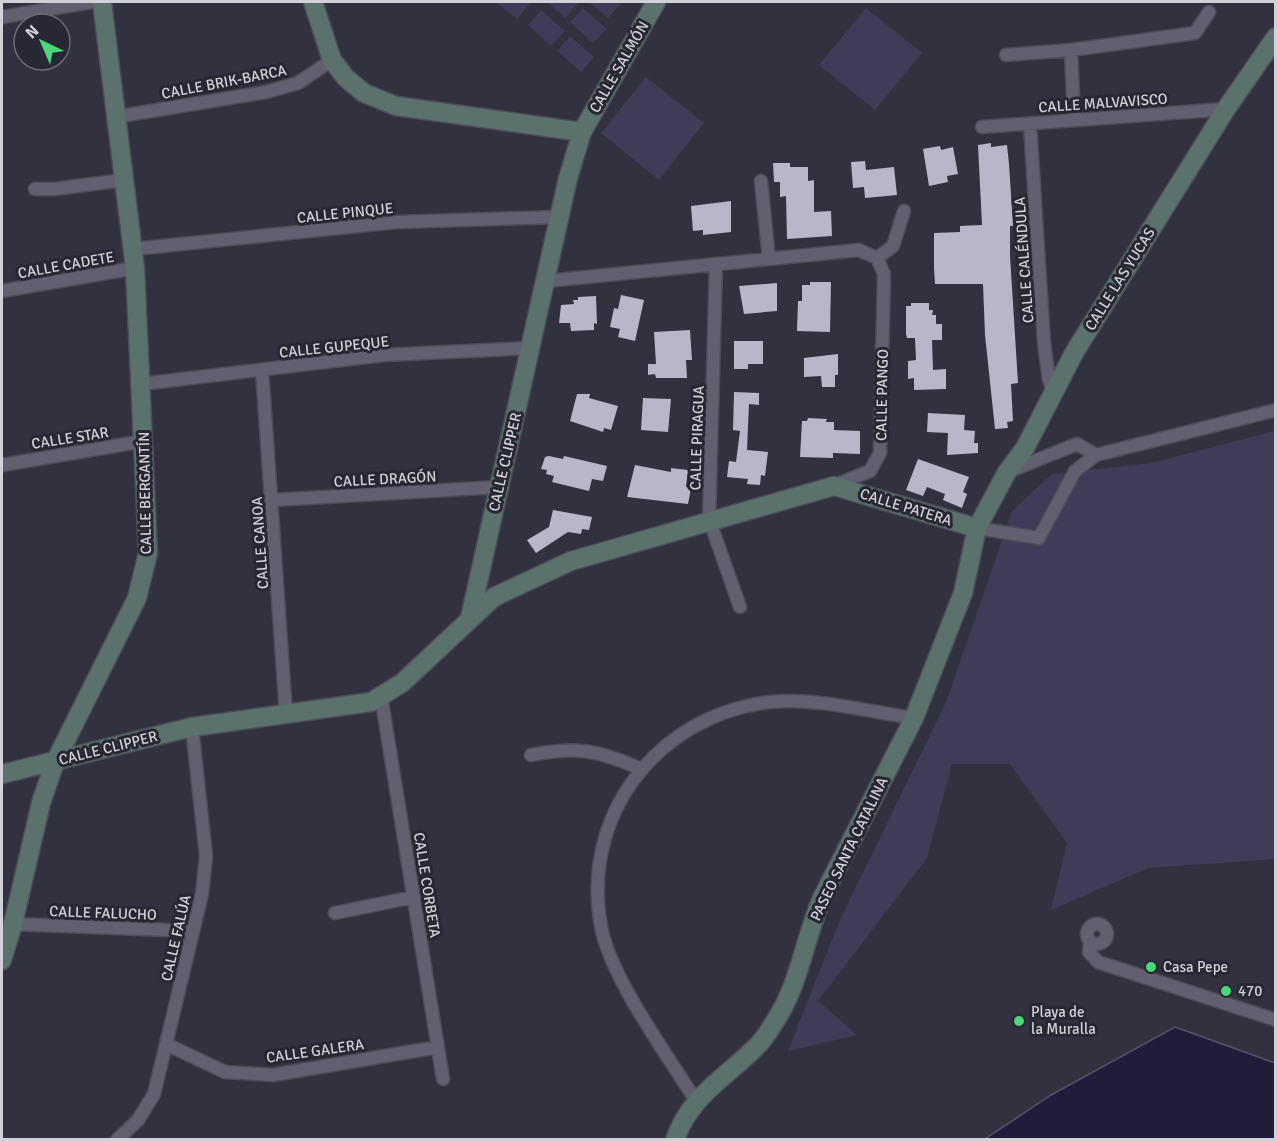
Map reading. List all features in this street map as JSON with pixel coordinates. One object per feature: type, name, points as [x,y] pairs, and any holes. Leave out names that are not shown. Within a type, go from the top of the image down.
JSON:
[{"type":"street","points":[[2,17],[91,2]]},
{"type":"street","name":"CALLE BERGANTÍN","points":[[2,960],[13,924],[41,802],[55,762],[137,598],[148,554],[135,268],[102,2]]},
{"type":"street","points":[[313,2],[332,60],[346,78],[364,93],[396,106],[582,132]]},
{"type":"street","name":"CALLE SALMÓN","points":[[582,132],[656,2]]},
{"type":"street","points":[[1006,55],[1071,50],[1196,33],[1209,12]]},
{"type":"street","name":"CALLE LAS YUCAS","points":[[977,528],[1007,472],[1025,448],[1080,343],[1226,109],[1275,37]]},
{"type":"street","points":[[1071,50],[1074,120]]},
{"type":"street","name":"CALLE BRIK-BARCA","points":[[115,117],[266,92],[298,83],[332,60]]},
{"type":"street","name":"CALLE MALVAVISCO","points":[[982,127],[1226,109]]},
{"type":"street","name":"CALLE CALÉNDULA","points":[[1030,124],[1044,344],[1049,380],[1054,393]]},
{"type":"street","name":"CALLE CLIPPER","points":[[2,774],[192,727],[371,702],[402,683],[470,618],[568,178],[582,132]]},
{"type":"street","points":[[35,189],[55,189],[123,180]]},
{"type":"street","points":[[761,181],[769,259]]},
{"type":"street","points":[[546,280],[860,250],[877,258],[893,246],[904,212]]},
{"type":"street","name":"CALLE PINQUE","points":[[133,249],[398,222],[560,217]]},
{"type":"street","name":"CALLE PANGO","points":[[470,618],[494,597],[571,561],[709,519],[834,486],[870,471],[880,453],[884,274],[877,258]]},
{"type":"street","name":"CALLE PIRAGUA","points":[[716,264],[709,519],[740,607]]},
{"type":"street","name":"CALLE CADETE","points":[[2,291],[135,268]]},
{"type":"street","name":"CALLE GUPEQUE","points":[[141,384],[384,355],[531,348]]},
{"type":"street","name":"CALLE CANOA","points":[[262,370],[273,500],[286,714]]},
{"type":"street","points":[[977,528],[1040,538],[1075,471],[1096,455],[1275,410]]},
{"type":"street","name":"CALLE STAR","points":[[2,465],[144,441]]},
{"type":"street","points":[[1007,472],[1077,444],[1096,455]]},
{"type":"street","name":"CALLE PATERA","points":[[834,486],[977,528]]},
{"type":"street","name":"CALLE DRAGÓN","points":[[273,500],[499,487]]},
{"type":"street","name":"PASEO SANTA CATALINA","points":[[675,1140],[680,1123],[696,1101],[714,1082],[756,1047],[778,1017],[792,989],[822,898],[914,718],[963,593],[977,528]]},
{"type":"street","name":"CALLE CORBETA","points":[[381,696],[443,1079]]},
{"type":"street","points":[[696,1101],[620,975],[602,932],[596,888],[603,843],[620,800],[641,769],[677,735],[725,710],[772,702],[828,705],[914,718]]},
{"type":"street","name":"CALLE FALÚA","points":[[117,1140],[138,1120],[154,1094],[202,894],[206,856],[192,727]]},
{"type":"street","points":[[531,755],[580,748],[618,759],[641,769]]},
{"type":"street","points":[[335,913],[414,897]]},
{"type":"street","name":"CALLE FALUCHO","points":[[13,924],[193,931]]},
{"type":"street","points":[[1090,942],[1089,952],[1098,962],[1275,1020]]},
{"type":"street","name":"CALLE GALERA","points":[[166,1044],[225,1072],[273,1075],[438,1047]]},
{"type":"shaded area","points":[[495,2],[531,2],[517,19]]},
{"type":"shaded area","points":[[547,2],[576,2],[578,3],[565,18]]},
{"type":"shaded area","points":[[589,2],[618,2],[621,4],[608,18]]},
{"type":"shaded area","points":[[583,8],[607,29],[593,43],[570,22]]},
{"type":"shaded area","points":[[866,8],[922,53],[875,110],[819,65]]},
{"type":"shaded area","points":[[541,10],[565,31],[551,46],[528,25]]},
{"type":"shaded area","points":[[570,36],[594,57],[581,72],[557,51]]},
{"type":"shaded area","points":[[646,77],[704,123],[659,180],[601,133]]},
{"type":"shaded area","points":[[1275,431],[1275,859],[1148,868],[1051,910],[1067,843],[1010,764],[952,764],[927,858],[818,1001],[857,1035],[788,1051],[839,922],[947,700],[1012,511],[1052,474],[1151,463]]},
{"type":"shaded area","points":[[1175,1027],[1275,1063],[1275,1139],[985,1139],[1051,1095]]},
{"type":"building","points":[[991,143],[991,147],[1007,145],[1013,226],[1010,226],[1010,256],[1018,383],[1011,384],[1013,421],[1007,422],[1008,428],[995,429],[985,335],[983,284],[935,284],[934,268],[934,233],[960,232],[960,226],[982,225],[978,145]]},
{"type":"building","points":[[940,146],[941,150],[953,147],[958,174],[947,176],[948,182],[929,186],[923,149]]},
{"type":"building","points":[[865,161],[866,170],[894,167],[897,195],[865,198],[864,187],[853,188],[851,162]]},
{"type":"building","points":[[773,163],[790,163],[790,167],[808,167],[808,181],[814,180],[814,212],[831,211],[832,236],[787,239],[786,196],[780,197],[780,182],[774,182]]},
{"type":"building","points":[[731,201],[731,232],[703,235],[703,230],[693,231],[691,206]]},
{"type":"building","points":[[810,282],[831,282],[830,332],[797,331],[798,301],[802,301],[802,285],[810,285]]},
{"type":"building","points":[[777,283],[777,311],[744,314],[739,286]]},
{"type":"building","points":[[621,295],[644,300],[635,341],[618,337],[620,329],[610,327],[614,308],[618,309]]},
{"type":"building","points":[[596,296],[597,324],[594,323],[594,330],[571,331],[570,323],[559,323],[561,305],[574,304],[573,300],[578,300],[578,297]]},
{"type":"building","points":[[911,303],[929,303],[929,310],[933,310],[932,315],[936,315],[936,324],[942,324],[942,340],[932,340],[933,370],[946,369],[946,389],[914,390],[914,378],[908,379],[908,361],[916,360],[915,338],[907,338],[906,334],[906,306],[911,306]]},
{"type":"building","points":[[690,330],[692,360],[686,360],[687,378],[656,378],[655,374],[648,375],[648,364],[656,364],[654,332]]},
{"type":"building","points":[[734,341],[763,341],[763,364],[748,364],[748,369],[734,369]]},
{"type":"building","points":[[838,354],[838,375],[835,375],[835,387],[822,387],[821,376],[804,377],[804,358]]},
{"type":"building","points":[[734,392],[759,393],[759,405],[749,404],[747,450],[768,452],[765,476],[761,475],[760,485],[747,484],[748,479],[727,477],[729,461],[736,462],[740,431],[733,430]]},
{"type":"building","points":[[577,394],[590,394],[589,398],[618,406],[611,430],[604,428],[603,432],[570,421]]},
{"type":"building","points":[[643,398],[671,399],[668,432],[641,430]]},
{"type":"building","points":[[928,413],[965,415],[964,430],[975,431],[974,443],[978,443],[978,453],[947,455],[948,433],[927,432]]},
{"type":"building","points":[[808,418],[827,419],[826,422],[834,422],[834,430],[860,431],[860,454],[833,453],[833,458],[800,457],[802,421],[807,421]]},
{"type":"building","points":[[564,456],[607,466],[603,481],[592,479],[589,491],[552,482],[554,476],[546,474],[547,470],[541,469],[545,457],[563,459]]},
{"type":"building","points":[[918,459],[969,477],[963,492],[967,494],[962,508],[943,500],[945,494],[927,487],[923,496],[906,490]]},
{"type":"building","points":[[635,465],[671,472],[671,468],[688,470],[686,487],[691,488],[688,504],[627,497]]},
{"type":"building","points":[[553,510],[592,517],[589,530],[582,529],[581,534],[568,532],[536,553],[527,540],[549,527]]},
{"type":"place","name":"Casa Pepe","points":[[1151,967]]},
{"type":"place","name":"470","points":[[1226,991]]},
{"type":"place","name":"Playa de la Muralla","points":[[1019,1021]]}]
